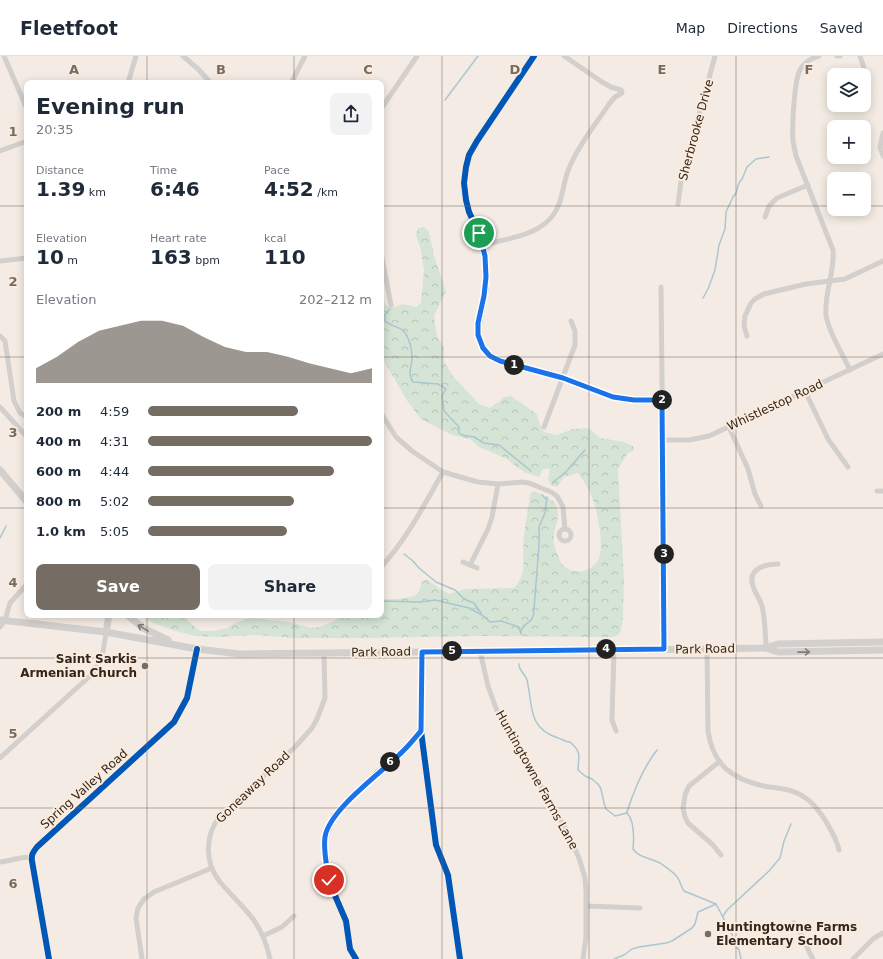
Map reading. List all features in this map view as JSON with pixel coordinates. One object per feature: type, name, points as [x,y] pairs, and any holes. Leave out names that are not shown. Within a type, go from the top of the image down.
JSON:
[{"type":"main road","points":[[0,470],[24,498]]},
{"type":"main road","points":[[106,632],[108,618]]},
{"type":"main road","points":[[130,618],[149,632],[187,647]]},
{"type":"main road","name":"Park Road","points":[[2,620],[106,632],[197,649],[240,654],[480,650],[766,648],[778,644],[883,642]]},
{"type":"main road","name":"Park Road","points":[[766,648],[778,652],[883,650]]},
{"type":"street","points":[[4,56],[24,102]]},
{"type":"street","points":[[129,80],[136,56]]},
{"type":"street","points":[[183,56],[208,80]]},
{"type":"street","points":[[293,80],[305,56]]},
{"type":"street","points":[[384,105],[417,56]]},
{"type":"street","points":[[534,56],[477,141],[469,156],[466,167],[464,183],[466,200],[482,245],[486,267],[486,287],[478,335],[483,348],[490,356],[500,361],[563,378],[613,397],[634,400],[662,400]]},
{"type":"street","points":[[482,245],[532,232],[543,226],[551,218],[559,204],[566,174],[574,156],[615,97],[622,93],[621,90],[602,82],[564,56]]},
{"type":"street","name":"Sherbrooke Drive","points":[[678,204],[681,181],[716,56]]},
{"type":"street","points":[[819,56],[809,60],[800,70],[797,80],[793,141],[796,156],[833,250],[833,266],[826,309],[828,323],[850,370]]},
{"type":"street","points":[[860,56],[865,68]]},
{"type":"street","points":[[883,133],[880,147],[883,156]]},
{"type":"street","points":[[0,151],[24,142]]},
{"type":"street","points":[[765,217],[769,206],[777,198],[808,185]]},
{"type":"street","points":[[0,261],[24,258]]},
{"type":"street","points":[[747,336],[744,326],[745,316],[751,303],[764,294],[806,284],[850,278],[883,261]]},
{"type":"street","points":[[384,269],[391,305]]},
{"type":"street","points":[[661,287],[664,649]]},
{"type":"street","points":[[544,427],[575,345],[575,331],[571,321]]},
{"type":"street","points":[[0,336],[5,341],[14,401],[20,412],[24,415]]},
{"type":"street","name":"Whistlestop Road","points":[[662,440],[699,438],[729,427],[883,354]]},
{"type":"street","points":[[805,391],[828,439],[848,467]]},
{"type":"street","points":[[0,407],[24,434]]},
{"type":"street","points":[[384,419],[396,437],[412,451],[443,472],[478,482],[498,484],[522,482],[530,483],[551,492],[557,496],[563,507],[565,529]]},
{"type":"street","points":[[729,427],[748,469],[755,494],[761,506]]},
{"type":"street","points":[[384,564],[394,553],[405,536],[443,472]]},
{"type":"street","points":[[470,565],[488,529],[492,517],[498,484]]},
{"type":"street","points":[[463,562],[477,568]]},
{"type":"street","points":[[766,648],[762,608],[753,587],[752,577],[762,566],[778,564]]},
{"type":"street","points":[[0,627],[10,603],[24,587]]},
{"type":"street","points":[[0,758],[91,675],[100,663],[104,653],[106,632]]},
{"type":"street","name":"Spring Valley Road","points":[[32,857],[37,847],[174,722],[187,698],[197,649]]},
{"type":"street","points":[[614,649],[612,720],[616,731]]},
{"type":"street","points":[[707,649],[708,731],[712,750],[719,762],[728,772],[739,778],[793,791],[805,797],[816,806],[827,823],[836,838],[839,850]]},
{"type":"street","name":"Huntingtowne Farms Lane","points":[[480,650],[488,686],[497,711],[568,833],[579,858],[585,878],[586,937],[583,959]]},
{"type":"street","points":[[422,652],[421,731],[436,845],[448,875],[460,959]]},
{"type":"street","name":"Goneaway Road","points":[[270,959],[263,936],[253,920],[220,881],[212,868],[209,854],[209,838],[211,830],[217,819],[296,746],[312,728],[325,698],[324,653]]},
{"type":"street","points":[[356,959],[350,949],[346,921],[330,884],[325,849],[325,837],[334,816],[376,774],[400,754],[421,731]]},
{"type":"street","points":[[719,762],[689,786],[684,795],[683,808],[688,823],[713,845],[721,855]]},
{"type":"street","points":[[0,862],[12,861],[25,856],[32,857],[49,959]]},
{"type":"street","points":[[142,959],[136,924],[136,914],[140,904],[154,892],[212,868]]},
{"type":"street","points":[[586,906],[640,908]]},
{"type":"street","points":[[263,936],[282,927],[294,916]]},
{"type":"street","points":[[794,923],[798,928],[805,946],[813,959]]},
{"type":"street","points":[[852,959],[872,939],[883,933]]},
{"type":"green space","points":[[424,227],[429,232],[434,256],[446,291],[434,316],[437,336],[444,348],[444,362],[453,376],[479,404],[490,408],[504,397],[511,396],[537,414],[539,423],[544,432],[557,435],[573,429],[587,428],[600,438],[624,442],[633,446],[634,450],[627,454],[618,469],[624,578],[621,631],[617,636],[612,637],[479,636],[295,638],[255,635],[218,637],[195,636],[172,630],[153,623],[146,618],[186,618],[200,631],[213,631],[227,628],[237,622],[251,618],[289,622],[311,628],[320,627],[339,618],[384,618],[384,600],[415,596],[419,591],[422,582],[427,579],[449,594],[465,589],[514,588],[519,582],[523,570],[525,526],[530,493],[534,491],[549,498],[556,504],[558,516],[554,534],[554,544],[562,564],[571,570],[582,571],[587,570],[596,563],[599,558],[601,546],[597,515],[589,491],[578,473],[564,477],[557,487],[551,485],[548,479],[550,469],[543,469],[539,477],[524,472],[505,458],[479,447],[470,439],[452,435],[421,419],[408,402],[384,361],[384,302],[387,306],[396,307],[403,304],[416,307],[421,303],[424,271],[421,250],[416,235],[418,228]]},
{"type":"waterway","points":[[445,100],[478,56]]},
{"type":"waterway","points":[[703,298],[715,270],[719,245],[725,229],[726,212],[736,193],[739,183],[747,167],[756,159],[769,157]]},
{"type":"waterway","points":[[390,309],[385,314],[385,321],[404,331],[410,344],[412,358],[410,376],[413,382],[438,384],[446,389],[442,396],[444,411],[459,427],[459,433],[474,437],[484,443],[499,445],[531,471]]},
{"type":"waterway","points":[[553,482],[565,473],[585,450]]},
{"type":"waterway","points":[[542,495],[546,499]]},
{"type":"waterway","points":[[521,632],[524,626],[532,619],[533,614],[539,546],[539,527],[545,513],[547,497]]},
{"type":"waterway","points":[[0,538],[6,526]]},
{"type":"waterway","points":[[404,554],[436,582],[455,590],[464,599],[474,603],[481,613]]},
{"type":"waterway","points":[[384,601],[420,602],[435,600],[469,608],[482,615],[490,622],[501,621],[519,627],[521,634]]},
{"type":"waterway","points":[[519,664],[527,680],[531,707],[536,722],[548,734],[570,742],[577,749],[579,755],[578,770],[598,784],[601,789],[606,809],[615,816],[627,813]]},
{"type":"waterway","points":[[627,812],[639,780],[647,764],[657,750]]},
{"type":"waterway","points":[[627,813],[630,816],[633,825],[633,849],[638,854],[657,861],[671,870],[678,877],[684,891],[716,904],[735,940],[741,959]]},
{"type":"waterway","points":[[723,916],[727,910],[769,871],[780,858],[784,841],[791,824]]},
{"type":"waterway","points":[[614,959],[624,955],[632,949],[672,941],[692,928],[695,924],[698,912],[716,904]]},
{"type":"cycle path","points":[[534,56],[477,141],[469,155],[466,167],[464,183],[466,200],[469,212],[479,233],[485,255],[486,287],[478,328],[480,341],[483,348],[490,355],[500,361],[563,378],[613,397],[634,400],[662,400]]},
{"type":"cycle path","points":[[49,959],[32,861],[33,854],[37,847],[174,722],[187,698],[197,649]]},
{"type":"cycle path","points":[[356,959],[350,949],[346,921],[330,884],[325,849],[325,837],[334,816],[376,774],[400,754],[421,731],[436,845],[448,875],[460,959]]},
{"type":"place","name":"Saint Sarkis Armenian Church","points":[[145,666]]},
{"type":"place","name":"Huntingtowne Farms Elementary School","points":[[708,934]]},
{"type":"route","points":[[329,880],[325,837],[328,826],[334,816],[376,774],[400,754],[421,731],[422,652],[480,650],[664,649],[665,622],[662,400],[634,400],[613,397],[563,378],[500,361],[490,356],[483,348],[478,335],[478,323],[486,287],[485,256],[479,233]]}]
